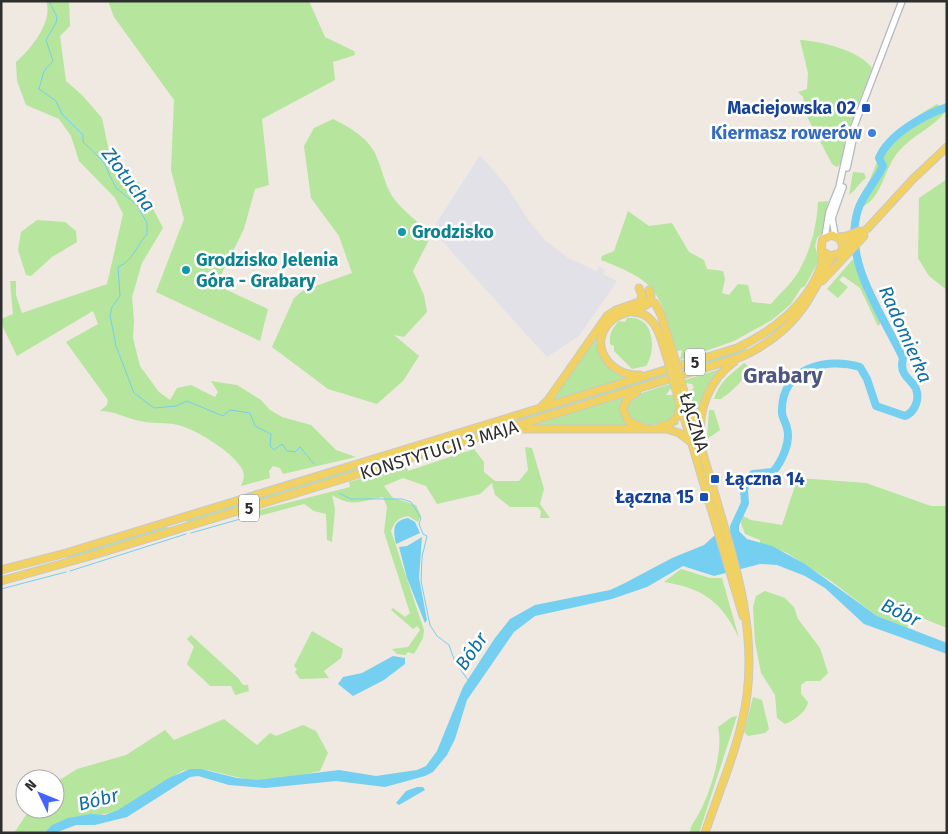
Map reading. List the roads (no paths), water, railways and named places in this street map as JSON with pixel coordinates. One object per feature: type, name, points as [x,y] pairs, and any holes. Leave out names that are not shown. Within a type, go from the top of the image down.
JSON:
[{"type":"main road","points":[[815,289],[847,244],[879,216],[947,147]]},
{"type":"main road","points":[[847,244],[870,230],[879,216]]},
{"type":"main road","points":[[825,237],[836,236]]},
{"type":"main road","name":"5","points":[[834,256],[840,253],[847,244],[836,236]]},
{"type":"main road","name":"5","points":[[823,252],[821,242],[825,237]]},
{"type":"main road","points":[[823,252],[834,256]]},
{"type":"main road","name":"KONSTYTUCJI 3 MAJA","points":[[1,570],[74,550],[737,348],[768,331],[790,312],[812,286],[821,266],[823,252]]},
{"type":"main road","name":"KONSTYTUCJI 3 MAJA","points":[[1,581],[79,560],[741,357],[766,344],[801,311],[834,256]]},
{"type":"main road","points":[[639,288],[642,296],[640,302]]},
{"type":"main road","points":[[649,290],[650,301],[648,305],[616,316],[606,326],[602,339],[602,351],[608,363],[620,373],[631,376],[652,375]]},
{"type":"main road","points":[[537,409],[548,400],[606,316],[616,310],[640,302],[650,301]]},
{"type":"main road","name":"ŁĄCZNA","points":[[650,301],[656,304],[661,315],[679,386],[690,409],[703,448],[722,530]]},
{"type":"main road","name":"ŁĄCZNA","points":[[628,312],[640,312],[655,324],[671,360]]},
{"type":"main road","points":[[703,448],[701,421],[706,400],[726,367],[741,357]]},
{"type":"main road","name":"ŁĄCZNA","points":[[679,386],[680,402],[722,530]]},
{"type":"main road","points":[[644,388],[627,399],[624,406],[625,416],[633,425],[668,425],[677,418],[680,402]]},
{"type":"main road","points":[[667,430],[678,427],[686,420],[690,409]]},
{"type":"main road","points":[[509,429],[667,430],[679,433],[693,443]]},
{"type":"main road","points":[[705,833],[745,707],[748,669],[745,604],[722,530]]},
{"type":"street","name":"5","points":[[825,237],[829,212],[839,187],[847,150],[902,1]]},
{"type":"street","name":"5","points":[[836,236],[832,227],[832,215],[841,194],[855,126]]},
{"type":"water","points":[[737,517],[739,518],[739,531],[747,539],[772,546],[805,564],[877,616],[947,643],[947,654],[864,624],[825,588],[805,576],[777,565],[760,564],[714,576],[683,566],[647,587],[612,599],[535,616],[514,632],[467,700],[455,739],[447,755],[433,772],[425,776],[385,787],[336,781],[265,788],[229,785],[198,776],[190,777],[127,817],[95,825],[76,825],[55,833],[44,833],[52,825],[68,818],[91,814],[105,815],[118,810],[169,778],[190,769],[201,769],[237,778],[258,780],[339,770],[376,776],[417,770],[426,766],[437,751],[463,687],[495,638],[510,619],[535,605],[610,590],[672,558],[704,545],[714,536],[730,530]]},
{"type":"water","points":[[408,518],[415,522],[420,533],[396,544],[394,534],[396,524]]},
{"type":"water","points":[[422,537],[419,578],[427,620],[425,623],[407,578],[399,547],[407,546]]},
{"type":"water","points":[[393,656],[405,658],[405,664],[384,680],[353,696],[338,684],[343,677],[362,673]]},
{"type":"water","points":[[423,787],[425,790],[399,805],[396,803],[406,791]]},
{"type":"waterway","name":"Złotucha","points":[[49,1],[57,17],[56,23],[46,40],[53,61],[44,71],[39,89],[56,101],[62,114],[83,135],[83,142],[103,161],[116,188],[137,205],[147,223],[147,234],[131,257],[118,267],[120,296],[112,307],[110,315],[116,346],[134,393],[154,408],[176,406],[187,401],[223,416],[230,410],[250,413],[255,426],[271,434],[270,446],[274,450],[282,444],[287,451],[295,452],[300,447],[314,464]]},
{"type":"waterway","name":"Radomierka","points":[[734,527],[745,503],[744,490],[748,478],[753,474],[773,472],[780,462],[788,439],[782,413],[784,396],[789,384],[798,375],[820,365],[847,364],[860,367],[867,379],[876,406],[905,416],[912,412],[916,405],[916,389],[903,371],[903,358],[875,305],[860,267],[855,248],[854,229],[860,204],[883,166],[879,158],[884,149],[908,126],[947,107]]},
{"type":"waterway","name":"Złotucha","points":[[339,493],[351,499],[402,499],[411,502],[421,518],[419,524],[423,534],[427,536],[422,557],[421,581],[430,625],[437,636],[449,645],[455,662],[468,680]]},
{"type":"waterway","points":[[191,533],[251,516]]},
{"type":"waterway","points":[[70,571],[186,534]]},
{"type":"waterway","points":[[1,589],[66,572]]},
{"type":"place","name":"Maciejowska 02","points":[[866,108]]},
{"type":"place","name":"Kiermasz rowerów","points":[[872,133]]},
{"type":"place","name":"Grodzisko","points":[[402,232]]},
{"type":"place","name":"Grodzisko Jelenia Góra - Grabary","points":[[186,270]]},
{"type":"place","name":"Łączna 14","points":[[715,479]]},
{"type":"place","name":"Łączna 15","points":[[704,497]]},
{"type":"district","name":"Grabary","points":[[783,375]]},
{"type":"water label","name":"Bóbr","points":[[901,612]]},
{"type":"water label","name":"Bóbr","points":[[471,651]]},
{"type":"water label","name":"Bóbr","points":[[98,799]]}]
